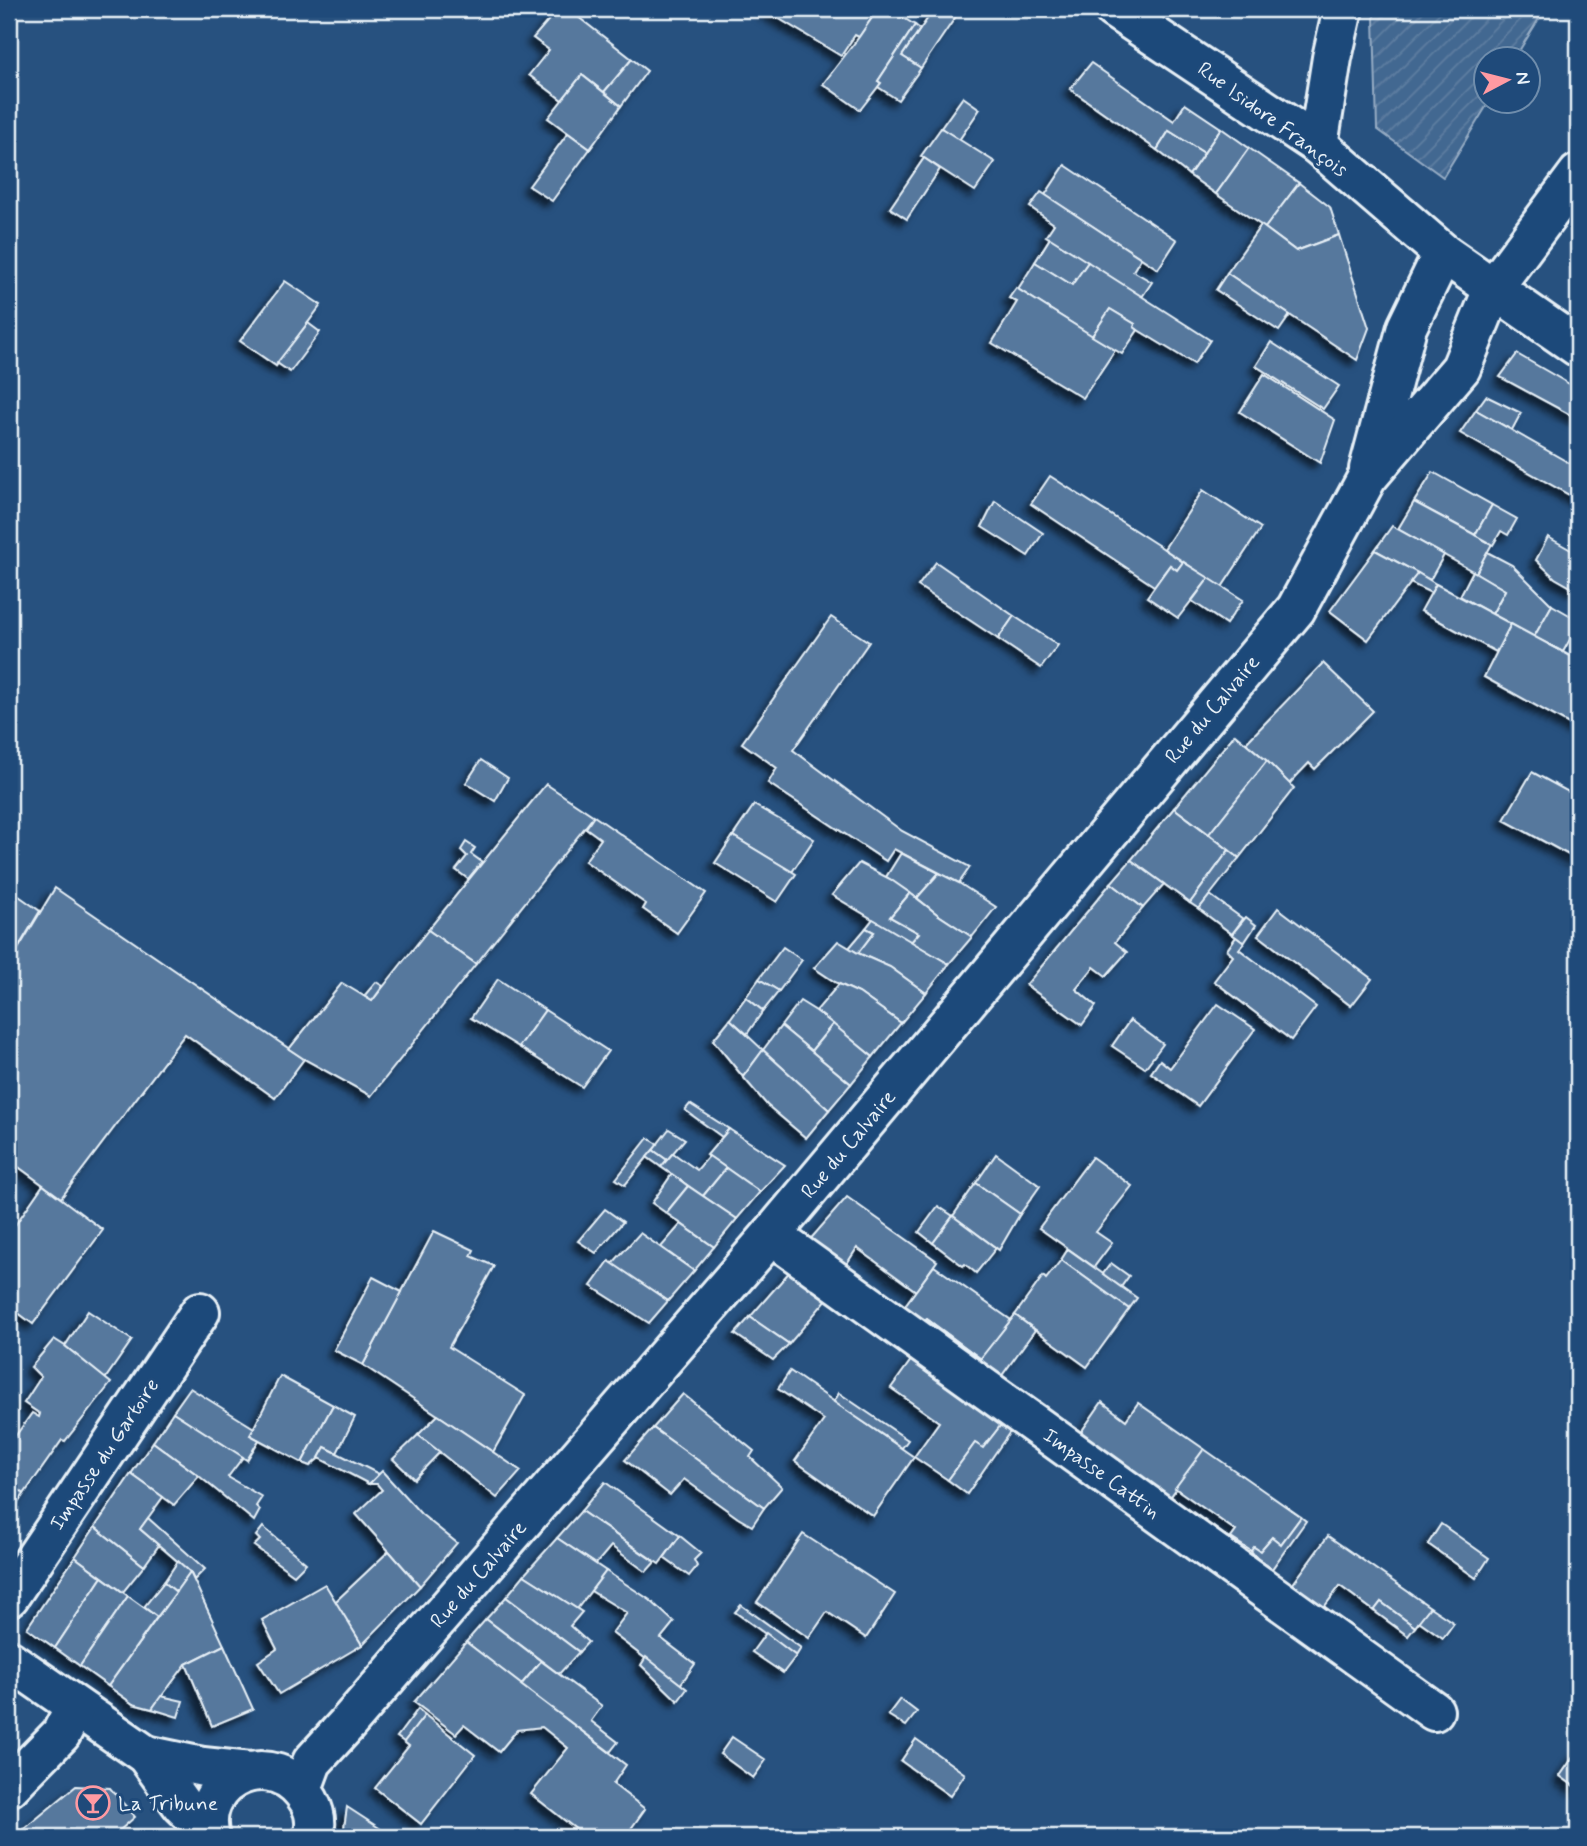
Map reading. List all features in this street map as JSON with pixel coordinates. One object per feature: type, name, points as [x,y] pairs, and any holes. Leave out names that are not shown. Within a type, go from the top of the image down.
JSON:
[{"type":"street","name":"Rue Isidore François","points":[[1114,9],[1318,145],[1443,253],[1578,347]]},
{"type":"street","points":[[1318,145],[1343,9]]},
{"type":"street","name":"Rue du Calvaire","points":[[302,1789],[312,1762],[348,1724],[771,1236],[1296,610],[1367,478],[1461,368],[1494,287],[1578,174]]},
{"type":"street","name":"Rue du Calvaire","points":[[1367,478],[1407,327],[1443,253]]},
{"type":"street","name":"Impasse Cattin","points":[[771,1236],[1434,1711]]},
{"type":"street","name":"Impasse du Gartoire","points":[[9,1597],[200,1312]]},
{"type":"street","points":[[9,1660],[146,1755],[182,1805],[208,1833]]},
{"type":"street","points":[[9,1787],[61,1734],[75,1707]]},
{"type":"street","points":[[146,1755],[203,1767],[250,1772],[269,1771],[287,1777],[302,1789],[313,1808],[316,1829],[313,1837]]},
{"type":"street","points":[[208,1833],[210,1809],[218,1792],[232,1779],[250,1772]]},
{"type":"shaded area","points":[[1376,9],[1545,9],[1522,46],[1472,46],[1472,116],[1480,116],[1443,177],[1377,129]]},
{"type":"building","points":[[558,9],[568,9],[632,59],[604,92],[582,75],[562,100],[529,75],[549,50],[533,38]]},
{"type":"building","points":[[763,9],[878,9],[859,37],[855,35],[841,56]]},
{"type":"building","points":[[878,9],[896,9],[894,12],[915,25],[878,81],[881,83],[860,110],[823,84]]},
{"type":"building","points":[[934,9],[961,9],[921,68],[902,56]]},
{"type":"building","points":[[915,25],[920,29],[902,56],[921,68],[898,100],[878,87],[881,83],[878,81]]},
{"type":"building","points":[[632,59],[647,71],[621,106],[604,92]]},
{"type":"building","points":[[1091,63],[1174,121],[1185,104],[1221,128],[1204,153],[1169,131],[1157,150],[1070,89]]},
{"type":"building","points":[[582,75],[621,106],[590,149],[548,118]]},
{"type":"building","points":[[963,97],[980,109],[959,140],[941,128]]},
{"type":"building","points":[[941,128],[995,162],[975,191],[921,156]]},
{"type":"building","points":[[1221,128],[1249,148],[1216,194],[1189,175]]},
{"type":"building","points":[[1169,131],[1204,153],[1189,175],[1157,150]]},
{"type":"building","points":[[568,133],[590,149],[552,201],[529,186]]},
{"type":"building","points":[[1249,148],[1299,183],[1265,228],[1216,194]]},
{"type":"building","points":[[924,158],[940,169],[907,219],[890,208]]},
{"type":"building","points":[[1065,165],[1177,240],[1158,269],[1045,195]]},
{"type":"building","points":[[1299,183],[1330,207],[1339,235],[1296,251],[1265,228]]},
{"type":"building","points":[[1041,192],[1141,258],[1133,271],[1152,282],[1142,297],[1046,236],[1054,224],[1030,207]]},
{"type":"building","points":[[1261,225],[1296,251],[1339,235],[1369,328],[1357,360],[1227,273]]},
{"type":"building","points":[[1050,238],[1088,262],[1072,285],[1035,262]]},
{"type":"building","points":[[1035,262],[1072,285],[1088,262],[1210,340],[1194,364],[1138,330],[1134,327],[1135,324],[1110,309],[1092,336],[1018,289]]},
{"type":"building","points":[[1227,273],[1290,315],[1279,331],[1216,290]]},
{"type":"building","points":[[285,281],[321,305],[276,366],[240,341]]},
{"type":"building","points":[[1016,288],[1115,350],[1083,398],[992,343],[1017,302],[1009,298]]},
{"type":"building","points":[[1110,309],[1135,324],[1134,327],[1138,330],[1122,354],[1092,336]]},
{"type":"building","points":[[308,323],[320,332],[290,372],[277,363]]},
{"type":"building","points":[[1271,342],[1339,386],[1323,409],[1256,366]]},
{"type":"building","points":[[1517,354],[1578,389],[1578,419],[1500,377]]},
{"type":"building","points":[[1264,374],[1335,420],[1320,463],[1240,412]]},
{"type":"building","points":[[1486,396],[1521,413],[1512,430],[1476,410]]},
{"type":"building","points":[[1476,410],[1578,468],[1578,500],[1460,433]]},
{"type":"building","points":[[1433,472],[1492,505],[1475,535],[1414,502]]},
{"type":"building","points":[[1050,476],[1183,562],[1177,570],[1170,565],[1154,586],[1031,504]]},
{"type":"building","points":[[1203,490],[1261,528],[1222,587],[1164,549]]},
{"type":"building","points":[[995,501],[1043,533],[1028,556],[982,527]]},
{"type":"building","points":[[1414,502],[1492,544],[1476,573],[1398,529]]},
{"type":"building","points":[[1492,505],[1517,519],[1508,535],[1501,531],[1493,545],[1475,535]]},
{"type":"building","points":[[1392,526],[1444,555],[1430,580],[1375,550]]},
{"type":"building","points":[[1548,537],[1578,554],[1578,591],[1555,578],[1536,560]]},
{"type":"building","points":[[1375,550],[1418,573],[1368,640],[1330,611]]},
{"type":"building","points":[[1487,552],[1512,565],[1552,605],[1534,637],[1492,614],[1505,590],[1476,573]]},
{"type":"building","points":[[936,562],[1014,616],[998,639],[918,586]]},
{"type":"building","points":[[1183,562],[1209,578],[1178,618],[1147,597],[1170,565],[1177,570]]},
{"type":"building","points":[[1473,571],[1505,590],[1492,614],[1460,596]]},
{"type":"building","points":[[1418,573],[1436,584],[1431,593],[1410,583]]},
{"type":"building","points":[[1209,578],[1243,600],[1226,624],[1192,601]]},
{"type":"building","points":[[1436,584],[1511,624],[1496,652],[1421,611]]},
{"type":"building","points":[[1552,605],[1578,620],[1578,625],[1563,652],[1534,637]]},
{"type":"building","points":[[1014,616],[1058,645],[1041,668],[998,639]]},
{"type":"building","points":[[831,617],[869,642],[793,750],[902,831],[970,867],[959,883],[894,849],[886,861],[768,783],[777,768],[742,743]]},
{"type":"building","points":[[1511,624],[1578,660],[1578,729],[1484,677]]},
{"type":"building","points":[[1323,663],[1373,711],[1315,769],[1309,763],[1289,784],[1246,743]]},
{"type":"building","points":[[1235,734],[1267,761],[1209,834],[1174,808]]},
{"type":"building","points":[[481,760],[508,778],[495,801],[466,783]]},
{"type":"building","points":[[1267,761],[1294,788],[1239,858],[1209,834]]},
{"type":"building","points":[[1532,772],[1578,797],[1578,860],[1504,820]]},
{"type":"building","points":[[546,784],[594,816],[476,964],[428,930]]},
{"type":"building","points":[[754,805],[814,839],[792,872],[733,836]]},
{"type":"building","points":[[1174,808],[1229,850],[1190,903],[1131,860]]},
{"type":"building","points":[[594,816],[706,893],[677,933],[643,909],[646,904],[585,861],[601,839],[586,828]]},
{"type":"building","points":[[733,836],[796,874],[777,902],[715,863]]},
{"type":"building","points":[[466,842],[475,848],[471,854],[482,862],[468,879],[456,870],[467,856],[461,850]]},
{"type":"building","points":[[1229,850],[1239,858],[1199,909],[1190,903]]},
{"type":"building","points":[[901,853],[939,873],[917,898],[886,877]]},
{"type":"building","points":[[1131,860],[1164,884],[1143,908],[1111,883]]},
{"type":"building","points":[[859,863],[910,893],[890,917],[919,933],[911,942],[832,895]]},
{"type":"building","points":[[939,873],[996,907],[972,937],[917,898]]},
{"type":"building","points":[[1111,883],[1143,908],[1115,942],[1127,952],[1106,976],[1094,967],[1076,989],[1096,1006],[1082,1025],[1026,985]]},
{"type":"building","points":[[55,888],[304,1059],[275,1098],[185,1034],[61,1198],[9,1160],[9,964]]},
{"type":"building","points":[[9,889],[40,911],[15,953],[9,948]]},
{"type":"building","points":[[910,893],[972,937],[949,964],[911,942],[919,933],[890,917]]},
{"type":"building","points":[[1210,895],[1243,919],[1232,934],[1199,909]]},
{"type":"building","points":[[1278,908],[1372,979],[1351,1006],[1258,935]]},
{"type":"building","points":[[1246,917],[1256,925],[1244,943],[1232,934]]},
{"type":"building","points":[[873,919],[949,964],[926,993],[890,967],[858,953],[874,932],[866,928]]},
{"type":"building","points":[[866,928],[874,932],[858,953],[849,948]]},
{"type":"building","points":[[428,930],[476,964],[371,1096],[289,1049],[342,983],[372,1001]]},
{"type":"building","points":[[1236,937],[1244,943],[1239,949],[1316,1007],[1291,1040],[1214,981],[1233,956],[1227,950]]},
{"type":"building","points":[[838,941],[890,967],[926,993],[901,1023],[859,993],[814,968]]},
{"type":"building","points":[[783,947],[802,960],[779,991],[759,979]]},
{"type":"building","points":[[498,979],[545,1010],[519,1047],[471,1018]]},
{"type":"building","points":[[759,979],[779,991],[763,1011],[746,997]]},
{"type":"building","points":[[376,982],[383,986],[372,1001],[364,996]]},
{"type":"building","points":[[839,984],[859,993],[901,1023],[873,1057],[816,1011]]},
{"type":"building","points":[[746,997],[763,1011],[747,1034],[730,1019]]},
{"type":"building","points":[[800,1001],[833,1024],[811,1051],[781,1026]]},
{"type":"building","points":[[1218,1004],[1255,1029],[1198,1106],[1151,1073],[1160,1060],[1170,1068]]},
{"type":"building","points":[[545,1010],[608,1051],[582,1087],[519,1047]]},
{"type":"building","points":[[730,1019],[763,1050],[743,1077],[713,1040]]},
{"type":"building","points":[[1130,1020],[1163,1044],[1145,1068],[1112,1046]]},
{"type":"building","points":[[833,1024],[873,1057],[851,1084],[811,1051]]},
{"type":"building","points":[[781,1026],[851,1084],[829,1110],[763,1050]]},
{"type":"building","points":[[763,1050],[829,1110],[806,1138],[767,1105],[743,1077]]},
{"type":"building","points":[[690,1104],[729,1129],[722,1137],[685,1110]]},
{"type":"building","points":[[669,1129],[685,1139],[667,1160],[653,1150]]},
{"type":"building","points":[[729,1129],[785,1165],[760,1192],[707,1155]]},
{"type":"building","points":[[648,1138],[658,1144],[625,1185],[616,1179]]},
{"type":"building","points":[[653,1150],[667,1160],[661,1167],[647,1157]]},
{"type":"building","points":[[673,1153],[697,1170],[709,1156],[726,1168],[703,1196],[661,1167]]},
{"type":"building","points":[[996,1154],[1040,1186],[1020,1214],[976,1183]]},
{"type":"building","points":[[1092,1157],[1132,1186],[1096,1232],[1112,1243],[1094,1267],[1039,1228]]},
{"type":"building","points":[[726,1168],[760,1192],[737,1219],[703,1196]]},
{"type":"building","points":[[672,1174],[688,1186],[666,1213],[652,1203]]},
{"type":"building","points":[[976,1183],[1020,1214],[999,1250],[953,1216]]},
{"type":"building","points":[[43,1185],[103,1230],[33,1324],[9,1306],[9,1234]]},
{"type":"building","points":[[688,1186],[737,1219],[714,1247],[666,1213]]},
{"type":"building","points":[[847,1197],[937,1261],[916,1291],[857,1248],[844,1268],[807,1243]]},
{"type":"building","points":[[938,1206],[953,1216],[933,1243],[919,1232]]},
{"type":"building","points":[[605,1209],[623,1222],[596,1253],[578,1241]]},
{"type":"building","points":[[953,1216],[996,1248],[976,1273],[933,1243]]},
{"type":"building","points":[[681,1224],[714,1247],[694,1271],[661,1247]]},
{"type":"building","points":[[434,1231],[474,1250],[471,1256],[494,1266],[449,1347],[525,1395],[493,1452],[363,1365]]},
{"type":"building","points":[[640,1233],[694,1271],[668,1301],[612,1264]]},
{"type":"building","points":[[1068,1249],[1137,1298],[1129,1309],[1061,1260]]},
{"type":"building","points":[[1061,1260],[1129,1309],[1087,1367],[1015,1315],[1043,1276],[1046,1279]]},
{"type":"building","points":[[609,1261],[668,1301],[649,1323],[591,1286]]},
{"type":"building","points":[[1111,1263],[1129,1276],[1121,1287],[1103,1274]]},
{"type":"building","points":[[934,1266],[1011,1320],[981,1359],[927,1319],[918,1330],[903,1308]]},
{"type":"building","points":[[792,1269],[828,1298],[789,1344],[750,1317]]},
{"type":"building","points":[[373,1277],[402,1292],[363,1365],[334,1350]]},
{"type":"building","points":[[88,1311],[132,1340],[105,1379],[65,1346]]},
{"type":"building","points":[[1015,1315],[1035,1330],[995,1385],[973,1368]]},
{"type":"building","points":[[750,1317],[789,1344],[773,1360],[735,1334]]},
{"type":"building","points":[[927,1319],[981,1359],[973,1368],[918,1330]]},
{"type":"building","points":[[54,1339],[111,1383],[65,1441],[62,1440],[24,1494],[9,1482],[9,1445],[32,1413],[39,1417],[40,1414],[24,1403],[41,1377],[31,1367]]},
{"type":"building","points":[[914,1356],[1008,1416],[983,1448],[975,1443],[948,1480],[914,1457],[939,1422],[891,1388]]},
{"type":"building","points":[[790,1371],[914,1457],[873,1516],[795,1461],[824,1420],[778,1389]]},
{"type":"building","points":[[280,1376],[333,1405],[302,1463],[250,1435]]},
{"type":"building","points":[[190,1388],[254,1428],[250,1435],[259,1440],[247,1460],[173,1412]]},
{"type":"building","points":[[839,1393],[908,1440],[902,1448],[834,1402]]},
{"type":"building","points":[[683,1394],[754,1451],[750,1457],[782,1487],[764,1508],[653,1428]]},
{"type":"building","points":[[1102,1402],[1126,1420],[1138,1403],[1204,1449],[1169,1499],[1079,1435]]},
{"type":"building","points":[[333,1405],[355,1417],[337,1453],[325,1447],[319,1458],[310,1466],[302,1463]]},
{"type":"building","points":[[173,1412],[243,1457],[228,1477],[262,1497],[256,1506],[260,1510],[254,1521],[153,1442]]},
{"type":"building","points":[[438,1415],[521,1471],[497,1498],[418,1435]]},
{"type":"building","points":[[1008,1416],[1016,1423],[967,1494],[948,1480],[975,1443],[983,1448]]},
{"type":"building","points":[[653,1428],[764,1508],[752,1526],[684,1479],[670,1495],[625,1460]]},
{"type":"building","points":[[418,1435],[440,1452],[414,1479],[393,1459]]},
{"type":"building","points":[[153,1442],[199,1476],[174,1505],[131,1474]]},
{"type":"building","points":[[325,1447],[379,1474],[369,1484],[319,1458]]},
{"type":"building","points":[[1204,1449],[1301,1517],[1281,1544],[1272,1537],[1260,1551],[1254,1547],[1251,1551],[1231,1538],[1236,1531],[1175,1488]]},
{"type":"building","points":[[382,1471],[421,1514],[457,1543],[420,1586],[356,1514],[382,1490],[377,1484],[369,1484]]},
{"type":"building","points":[[131,1474],[163,1497],[140,1529],[159,1545],[144,1566],[95,1527]]},
{"type":"building","points":[[9,1482],[24,1494],[9,1517]]},
{"type":"building","points":[[605,1482],[680,1536],[659,1564],[581,1511]]},
{"type":"building","points":[[581,1511],[655,1562],[646,1572],[611,1546],[596,1564],[557,1538]]},
{"type":"building","points":[[1301,1517],[1306,1521],[1269,1573],[1251,1551],[1254,1547],[1260,1551],[1272,1537],[1281,1544]]},
{"type":"building","points":[[148,1518],[205,1569],[194,1580],[190,1572],[140,1529]]},
{"type":"building","points":[[1441,1524],[1489,1558],[1476,1578],[1428,1544]]},
{"type":"building","points":[[95,1527],[144,1566],[123,1592],[75,1557]]},
{"type":"building","points":[[263,1527],[306,1563],[294,1575],[254,1546],[260,1540],[256,1536]]},
{"type":"building","points":[[803,1534],[895,1594],[866,1638],[827,1612],[809,1638],[757,1602]]},
{"type":"building","points":[[680,1536],[701,1553],[694,1560],[697,1566],[689,1576],[664,1558]]},
{"type":"building","points":[[1328,1536],[1430,1607],[1415,1627],[1381,1602],[1374,1611],[1340,1586],[1318,1615],[1287,1592]]},
{"type":"building","points":[[557,1538],[606,1571],[577,1609],[524,1575]]},
{"type":"building","points":[[389,1551],[420,1586],[362,1645],[335,1602]]},
{"type":"building","points":[[75,1557],[102,1577],[55,1648],[27,1628]]},
{"type":"building","points":[[178,1561],[190,1572],[176,1592],[164,1582]]},
{"type":"building","points":[[606,1571],[650,1600],[674,1622],[661,1638],[695,1664],[680,1685],[612,1633],[627,1613],[591,1591]]},
{"type":"building","points":[[190,1572],[224,1645],[186,1664],[152,1709],[133,1704],[108,1686]]},
{"type":"building","points":[[524,1575],[582,1612],[570,1626],[588,1642],[579,1652],[506,1597]]},
{"type":"building","points":[[102,1577],[128,1596],[80,1666],[55,1648]]},
{"type":"building","points":[[164,1582],[176,1592],[157,1617],[144,1607]]},
{"type":"building","points":[[325,1584],[362,1645],[279,1694],[258,1662],[277,1649],[262,1620]]},
{"type":"building","points":[[128,1596],[157,1617],[108,1686],[80,1666]]},
{"type":"building","points":[[506,1597],[579,1652],[559,1674],[486,1619]]},
{"type":"building","points":[[1381,1602],[1415,1627],[1408,1636],[1374,1611]]},
{"type":"building","points":[[741,1605],[801,1648],[796,1656],[735,1612]]},
{"type":"building","points":[[1430,1607],[1454,1623],[1443,1638],[1419,1621]]},
{"type":"building","points":[[486,1619],[541,1661],[521,1685],[466,1642]]},
{"type":"building","points":[[766,1633],[796,1656],[783,1673],[752,1652]]},
{"type":"building","points":[[466,1642],[626,1765],[613,1784],[645,1809],[625,1837],[586,1837],[531,1794],[568,1748],[542,1727],[517,1730],[499,1752],[464,1725],[456,1734],[414,1702]]},
{"type":"building","points":[[224,1645],[253,1709],[212,1726],[186,1664]]},
{"type":"building","points":[[646,1657],[687,1689],[678,1701],[641,1665]]},
{"type":"building","points":[[541,1661],[602,1706],[591,1721],[618,1742],[610,1752],[521,1685]]},
{"type":"building","points":[[161,1696],[183,1701],[178,1717],[152,1709]]},
{"type":"building","points":[[900,1699],[917,1712],[906,1726],[888,1715]]},
{"type":"building","points":[[418,1709],[425,1715],[404,1742],[397,1737]]},
{"type":"building","points":[[425,1715],[475,1755],[421,1824],[375,1788],[409,1746],[404,1742]]},
{"type":"building","points":[[732,1737],[766,1760],[753,1778],[720,1754]]},
{"type":"building","points":[[916,1739],[965,1774],[950,1796],[901,1761]]},
{"type":"building","points":[[1578,1750],[1578,1789],[1560,1776]]},
{"type":"building","points":[[76,1786],[110,1788],[135,1817],[112,1837],[33,1837],[24,1829]]},
{"type":"building","points":[[347,1807],[393,1837],[343,1835]]},
{"type":"place","name":"La Tribune","points":[[93,1803]]}]
